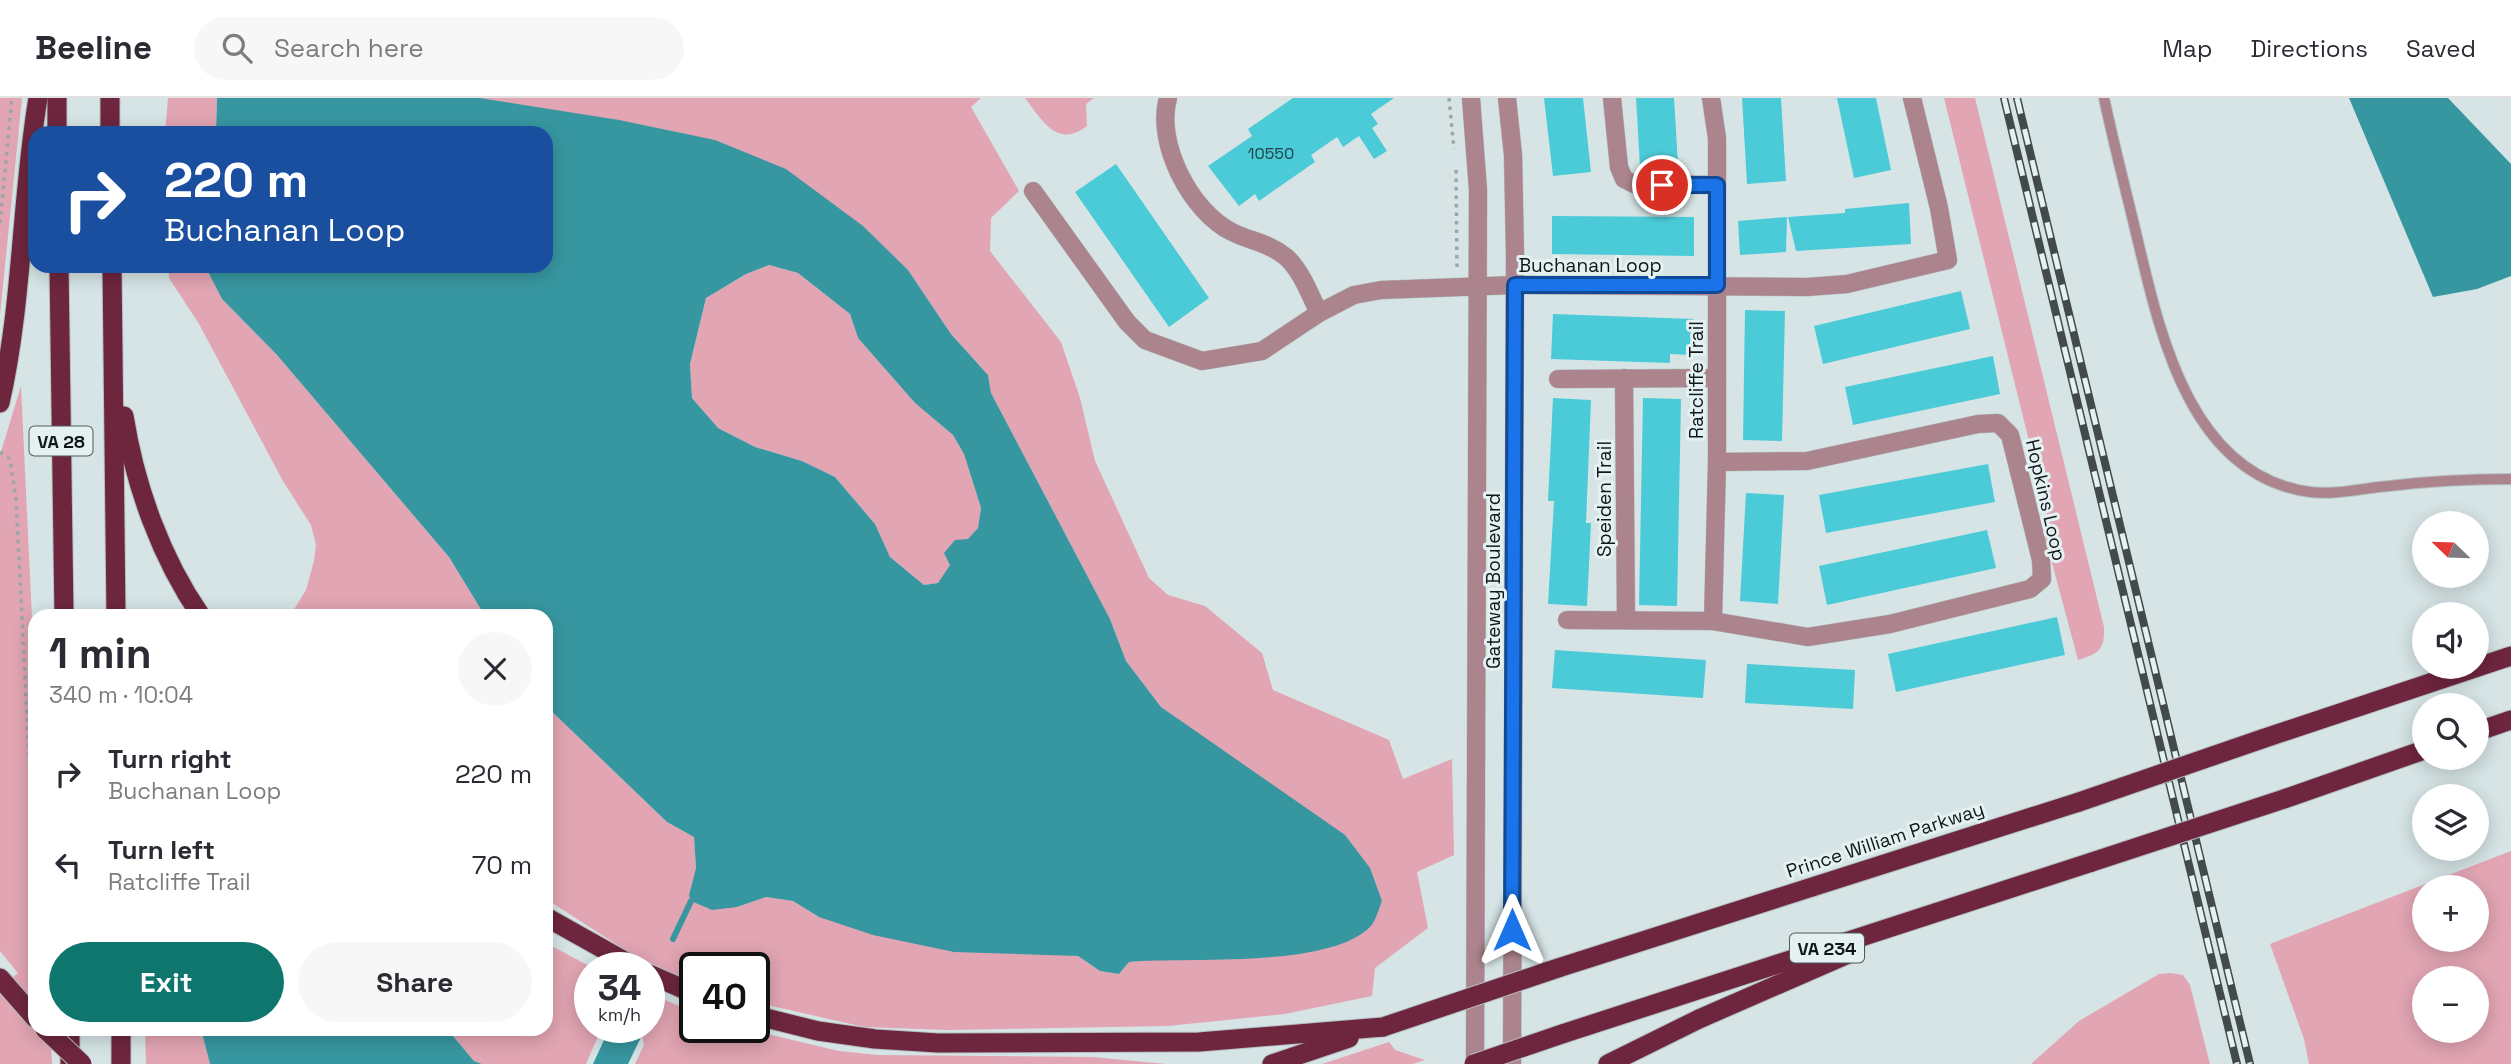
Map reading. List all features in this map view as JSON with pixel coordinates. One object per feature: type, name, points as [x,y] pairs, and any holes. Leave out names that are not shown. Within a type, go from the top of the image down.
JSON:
[{"type":"highway","points":[[34,126],[38,98]]},
{"type":"highway","points":[[57,98],[57,126]]},
{"type":"highway","points":[[110,98],[110,126]]},
{"type":"highway","points":[[0,402],[16,305],[28,168]]},
{"type":"highway","name":"VA 28","points":[[59,273],[64,609]]},
{"type":"highway","name":"VA 28","points":[[112,273],[116,609]]},
{"type":"highway","points":[[113,333],[134,469],[171,563],[197,609]]},
{"type":"highway","name":"Prince William Parkway","points":[[1272,1064],[1558,968],[2080,802],[2511,656]]},
{"type":"highway","points":[[2489,728],[2511,720]]},
{"type":"highway","name":"VA 234","points":[[1475,1064],[2284,799],[2412,754]]},
{"type":"highway","points":[[1608,1064],[1699,1018],[1961,905]]},
{"type":"highway","points":[[553,921],[609,952]]},
{"type":"highway","points":[[4,983],[28,1010]]},
{"type":"highway","points":[[770,1019],[829,1032],[938,1043],[1199,1042],[1349,1032],[1383,1027]]},
{"type":"highway","points":[[52,1036],[82,1064]]},
{"type":"highway","points":[[70,1036],[70,1064]]},
{"type":"highway","points":[[121,1036],[121,1064]]},
{"type":"street","points":[[1168,98],[1168,143],[1181,180],[1208,214],[1231,232],[1260,241],[1287,258],[1319,313]]},
{"type":"street","name":"Gateway Boulevard","points":[[1471,98],[1478,190],[1475,1064]]},
{"type":"street","name":"Gateway Boulevard","points":[[1507,98],[1513,155],[1515,285],[1513,1064]]},
{"type":"street","points":[[1612,98],[1619,167],[1624,179],[1634,184],[1717,185]]},
{"type":"street","name":"Ratcliffe Trail","points":[[1711,98],[1717,138],[1717,462],[1713,621]]},
{"type":"street","name":"Buchanan Loop","points":[[1033,191],[1127,322],[1145,340],[1202,361],[1262,351],[1319,313],[1354,295],[1381,290],[1515,285],[1807,287],[1847,284],[1948,260],[1939,208],[1912,98]]},
{"type":"street","name":"Speiden Trail","points":[[1624,378],[1626,620]]},
{"type":"street","points":[[1558,379],[1717,378]]},
{"type":"street","name":"Hopkins Loop","points":[[1713,621],[1808,637],[1890,624],[2030,589],[2042,579],[2041,559],[2010,435],[1998,423],[1978,424],[1807,461],[1717,462]]},
{"type":"street","points":[[1567,621],[1713,621]]},
{"type":"lane","points":[[2104,98],[2144,267],[2169,354],[2195,410],[2225,448],[2268,479],[2288,487],[2316,492],[2431,482],[2511,479]]},
{"type":"path","points":[[0,223],[12,98]]},
{"type":"path","points":[[1449,98],[1451,110]]},
{"type":"path","points":[[0,452],[10,459],[16,499],[28,738]]},
{"type":"shaded area","points":[[0,98],[22,98],[0,315]]},
{"type":"shaded area","points":[[168,98],[217,98],[216,126],[166,126]]},
{"type":"shaded area","points":[[480,98],[981,98],[971,107],[1019,191],[991,218],[990,251],[1061,342],[1080,398],[1095,461],[1149,578],[1168,595],[1205,606],[1262,653],[1273,690],[1389,740],[1403,779],[1452,759],[1454,855],[1417,872],[1428,928],[1375,968],[1372,996],[1285,1014],[1168,1026],[947,1030],[864,1027],[770,1006],[770,952],[679,952],[679,977],[665,970],[665,952],[628,952],[553,904],[553,713],[667,822],[694,837],[696,868],[689,895],[737,907],[766,897],[793,901],[819,917],[1078,956],[1100,971],[1119,974],[1129,962],[1164,959],[1225,753],[1161,707],[1126,661],[1110,619],[991,393],[988,375],[951,334],[908,270],[526,107]]},
{"type":"shaded area","points":[[1025,98],[1094,98],[1086,104],[1087,126],[1067,134],[1059,133],[1044,123]]},
{"type":"shaded area","points":[[1944,98],[1975,98],[2104,627],[2099,650],[2078,660],[2044,533],[2051,530]]},
{"type":"shaded area","points":[[769,265],[798,273],[850,314],[858,338],[915,403],[953,435],[964,454],[981,508],[978,528],[938,583],[924,585],[890,557],[875,524],[835,477],[802,461],[755,447],[718,428],[692,398],[690,364],[706,298],[746,274]]},
{"type":"shaded area","points":[[169,273],[209,273],[222,299],[277,355],[449,557],[481,609],[294,609],[306,590],[314,561],[316,545],[311,525],[283,481],[199,324],[169,278]]},
{"type":"shaded area","points":[[21,386],[32,609],[28,609],[28,1036],[50,1036],[52,1064],[0,1064],[0,988],[18,973],[0,951],[0,455]]},
{"type":"shaded area","points":[[2511,851],[2511,1064],[2309,1064],[2304,1039],[2270,944],[2412,889],[2412,952],[2489,952],[2489,875],[2449,875]]},
{"type":"shaded area","points":[[553,947],[574,958],[574,1043],[595,1043],[586,1064],[482,1064],[474,1061],[453,1036],[553,1036]]},
{"type":"shaded area","points":[[2159,974],[2183,975],[2190,985],[2210,1064],[2031,1064],[2079,1021]]},
{"type":"shaded area","points":[[665,1000],[679,1006],[679,1043],[770,1043],[770,1035],[839,1051],[878,1055],[1092,1057],[1166,1064],[635,1064],[644,1045],[665,1043]]},
{"type":"shaded area","points":[[145,1036],[203,1036],[210,1064],[146,1064]]},
{"type":"shaded area","points":[[1389,1042],[1395,1050],[1425,1060],[1412,1064],[1322,1064]]},
{"type":"water","points":[[217,98],[480,98],[619,120],[715,140],[786,169],[863,226],[908,270],[951,334],[988,375],[991,393],[1110,619],[1126,661],[1161,707],[1345,835],[1370,868],[1382,901],[1373,923],[1351,940],[1324,949],[1257,958],[1129,962],[1119,974],[1100,971],[1078,956],[954,952],[873,935],[819,917],[793,901],[766,897],[737,907],[712,910],[691,901],[689,895],[696,868],[694,837],[667,822],[553,713],[553,609],[481,609],[449,557],[277,355],[222,299],[209,273],[553,273],[553,126],[216,126]],"holes":[[[769,265],[798,273],[850,314],[858,338],[915,403],[953,435],[964,454],[981,508],[978,528],[968,539],[955,540],[944,553],[950,565],[938,583],[924,585],[890,557],[875,524],[835,477],[802,461],[755,447],[718,428],[692,398],[690,364],[706,298],[746,274]]]},
{"type":"water","points":[[2349,98],[2448,98],[2511,164],[2511,276],[2477,289],[2433,297]]},
{"type":"water","points":[[203,1036],[453,1036],[474,1061],[482,1064],[210,1064]]},
{"type":"water","points":[[603,1043],[638,1043],[628,1064],[593,1064]]},
{"type":"building","points":[[1293,98],[1394,98],[1371,114],[1378,124],[1372,128],[1387,151],[1374,159],[1359,136],[1343,147],[1337,137],[1311,155],[1315,162],[1259,201],[1255,194],[1239,206],[1208,166],[1252,136],[1248,129]]},
{"type":"building","points":[[1544,98],[1583,98],[1591,172],[1553,176]]},
{"type":"building","points":[[1636,98],[1674,98],[1678,164],[1640,166]]},
{"type":"building","points":[[1742,98],[1781,98],[1786,181],[1747,184]]},
{"type":"building","points":[[1837,98],[1876,98],[1891,170],[1854,178]]},
{"type":"building","points":[[1116,164],[1209,298],[1169,327],[1075,192]]},
{"type":"building","points":[[1909,203],[1911,244],[1796,251],[1788,217],[1845,213],[1845,209]]},
{"type":"building","points":[[1552,216],[1694,217],[1694,256],[1552,254]]},
{"type":"building","points":[[1787,217],[1786,252],[1740,255],[1738,221]]},
{"type":"building","points":[[1961,291],[1970,329],[1823,364],[1814,326]]},
{"type":"building","points":[[1745,310],[1785,311],[1782,441],[1743,440]]},
{"type":"building","points":[[1553,314],[1694,319],[1693,355],[1670,354],[1670,363],[1551,359]]},
{"type":"building","points":[[1993,356],[2000,394],[1853,425],[1845,387]]},
{"type":"building","points":[[1553,398],[1591,400],[1586,523],[1591,523],[1587,606],[1548,604],[1554,501],[1548,501]]},
{"type":"building","points":[[1643,398],[1681,399],[1677,606],[1639,605]]},
{"type":"building","points":[[1988,464],[1995,502],[1826,533],[1819,495]]},
{"type":"building","points":[[1746,493],[1784,495],[1778,604],[1740,601]]},
{"type":"building","points":[[1987,530],[1996,568],[1827,605],[1819,566]]},
{"type":"building","points":[[2057,617],[2065,655],[1896,692],[1888,654]]},
{"type":"building","points":[[1555,650],[1706,660],[1703,698],[1552,688]]},
{"type":"building","points":[[1747,664],[1855,670],[1853,709],[1745,703]]},
{"type":"waterway","points":[[673,939],[691,901]]},
{"type":"railway","points":[[2004,98],[2237,1064]]},
{"type":"railway","points":[[2017,98],[2250,1064]]},
{"type":"route","points":[[1512,930],[1515,285],[1717,285],[1717,185],[1662,185]]}]
